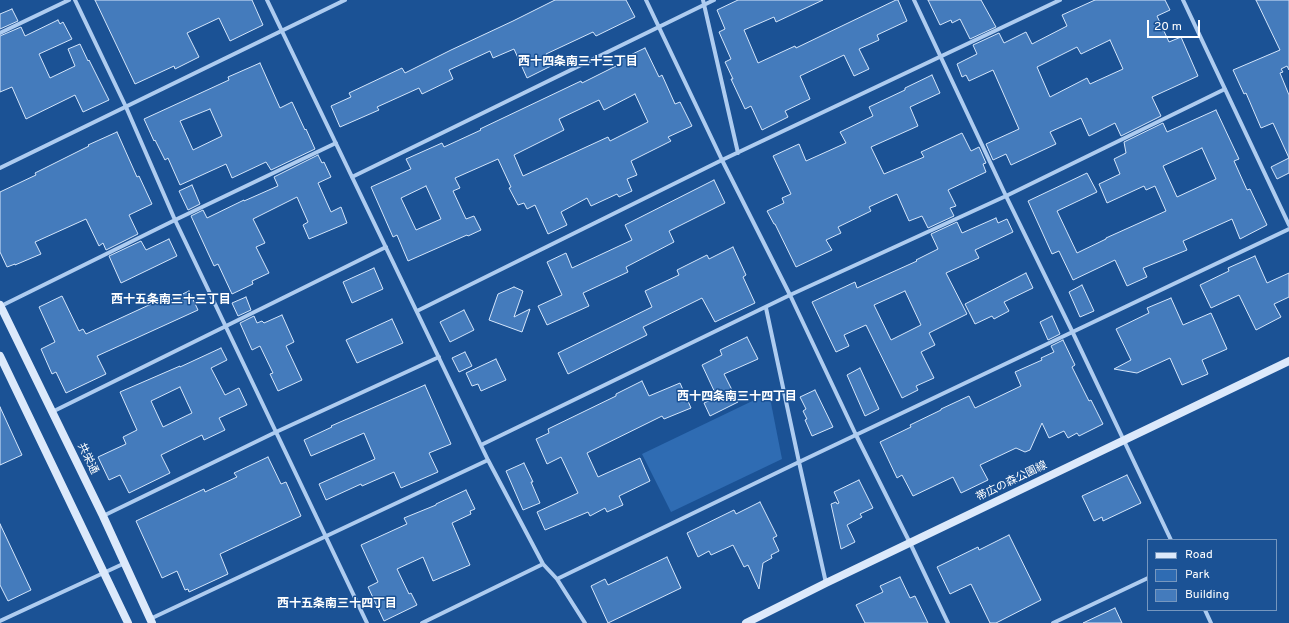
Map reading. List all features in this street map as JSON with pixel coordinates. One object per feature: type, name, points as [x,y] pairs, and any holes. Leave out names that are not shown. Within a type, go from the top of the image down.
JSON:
[{"type":"street","points":[[0,33],[69,0]]},
{"type":"street","points":[[75,0],[126,107],[175,220],[367,623]]},
{"type":"street","points":[[267,0],[488,460],[543,564],[557,579],[585,623]]},
{"type":"street","points":[[0,168],[345,0]]},
{"type":"street","points":[[646,0],[722,160],[790,296],[948,623]]},
{"type":"street","points":[[352,177],[704,2],[714,0]]},
{"type":"street","points":[[914,0],[1171,539]]},
{"type":"street","points":[[417,311],[722,160],[1060,0]]},
{"type":"street","points":[[1183,0],[1289,225]]},
{"type":"street","points":[[704,2],[738,153]]},
{"type":"street","points":[[481,445],[790,296],[1006,196],[1225,89]]},
{"type":"street","points":[[0,306],[336,143]]},
{"type":"street","points":[[557,579],[799,462],[1289,230]]},
{"type":"street","points":[[52,412],[386,247]]},
{"type":"street","name":"共栄通","points":[[0,306],[103,516],[151,621]]},
{"type":"street","points":[[766,308],[826,582]]},
{"type":"street","points":[[0,356],[128,623]]},
{"type":"street","points":[[103,516],[276,432],[439,357]]},
{"type":"street","name":"帯広の森公園線","points":[[746,623],[826,582],[1289,361]]},
{"type":"street","points":[[151,621],[488,460]]},
{"type":"street","points":[[0,621],[125,563]]},
{"type":"street","points":[[422,623],[543,564]]},
{"type":"street","points":[[1053,623],[1147,578]]},
{"type":"street","points":[[1206,611],[1212,623]]},
{"type":"green space","points":[[769,393],[782,459],[671,512],[642,454]]},
{"type":"building","points":[[95,0],[252,0],[263,25],[230,41],[219,18],[187,33],[199,57],[175,69],[174,66],[135,84]]},
{"type":"building","points":[[555,0],[626,0],[635,17],[596,36],[593,32],[546,54],[551,66],[527,78],[514,49],[493,58],[490,51],[449,70],[453,79],[422,94],[419,88],[377,107],[379,110],[340,127],[331,106],[351,97],[349,93],[402,68],[405,73]]},
{"type":"building","points":[[738,0],[823,0],[776,22],[774,17],[744,30],[758,63],[795,46],[796,48],[896,0],[898,0],[907,21],[877,35],[879,40],[859,49],[869,69],[854,76],[844,55],[800,76],[810,99],[785,111],[788,117],[762,130],[751,106],[745,109],[731,79],[733,79],[725,62],[731,59],[719,32],[725,29],[717,10]]},
{"type":"building","points":[[928,0],[981,0],[996,27],[970,39],[960,19],[952,23],[951,20],[940,25]]},
{"type":"building","points":[[1095,0],[1165,0],[1170,10],[1157,16],[1169,42],[1181,37],[1198,76],[1152,97],[1161,116],[1121,136],[1115,123],[1089,136],[1081,118],[1050,132],[1056,144],[1011,165],[1006,154],[993,160],[986,144],[1019,129],[993,70],[969,81],[966,75],[962,77],[957,64],[977,54],[973,45],[999,33],[1004,43],[1026,32],[1032,44],[1067,26],[1062,15]],"holes":[[[1110,40],[1123,69],[1090,84],[1087,78],[1050,97],[1037,67],[1077,47],[1081,54]]]},
{"type":"building","points":[[1256,0],[1289,0],[1289,70],[1287,66],[1281,69],[1283,72],[1280,73],[1289,95],[1289,158],[1273,123],[1261,128],[1246,93],[1244,94],[1233,70],[1280,50]]},
{"type":"building","points":[[12,9],[18,21],[0,29],[0,14]]},
{"type":"building","points":[[58,20],[60,24],[63,22],[72,39],[39,54],[50,78],[75,66],[68,49],[80,44],[109,100],[83,112],[75,95],[26,119],[12,87],[0,92],[0,36],[21,27],[25,36]]},
{"type":"building","points":[[645,48],[659,77],[662,75],[675,104],[680,102],[692,126],[668,137],[671,141],[631,161],[637,175],[627,179],[632,191],[619,197],[617,194],[591,206],[587,198],[561,212],[567,225],[548,234],[535,205],[527,209],[524,203],[518,205],[509,188],[511,187],[498,159],[455,178],[460,188],[453,191],[466,219],[474,216],[481,230],[408,261],[397,235],[393,237],[371,187],[411,169],[406,159],[442,143],[444,147],[481,130],[480,129],[581,81],[582,83],[622,63],[620,60]],"holes":[[[635,94],[648,122],[610,141],[608,137],[523,176],[514,155],[564,130],[559,119],[599,100],[604,110]],[[426,186],[441,219],[416,230],[401,198]]]},
{"type":"building","points":[[260,63],[280,108],[292,102],[315,149],[271,170],[266,162],[232,178],[226,164],[180,185],[168,158],[165,160],[144,119],[229,80],[228,77]],"holes":[[[210,109],[222,136],[193,150],[180,121]]]},
{"type":"building","points":[[932,75],[940,93],[910,107],[918,126],[871,147],[884,174],[924,157],[921,152],[962,133],[971,151],[979,147],[986,163],[983,164],[986,172],[948,190],[956,206],[950,208],[954,216],[928,228],[922,216],[909,221],[897,194],[869,207],[871,211],[838,227],[841,233],[826,240],[832,250],[796,267],[767,211],[784,203],[782,198],[791,194],[773,156],[799,144],[806,161],[846,143],[840,132],[873,116],[869,107]]},
{"type":"building","points":[[1216,110],[1239,159],[1234,161],[1247,190],[1250,189],[1267,225],[1240,239],[1232,219],[1183,241],[1187,250],[1143,268],[1147,277],[1127,286],[1115,260],[1073,280],[1059,251],[1052,254],[1028,201],[1087,173],[1097,192],[1057,211],[1077,253],[1166,211],[1155,186],[1146,190],[1144,186],[1107,203],[1099,184],[1120,174],[1114,159],[1126,153],[1124,142],[1163,123],[1167,132]],"holes":[[[1202,148],[1216,179],[1177,197],[1163,166]]]},
{"type":"building","points":[[117,132],[137,177],[139,176],[152,204],[129,215],[138,234],[106,250],[103,243],[99,246],[86,219],[35,242],[41,254],[7,267],[0,252],[0,192],[36,175],[35,173],[89,146],[88,145]]},
{"type":"building","points":[[318,155],[322,163],[324,162],[331,177],[318,183],[331,212],[341,207],[347,223],[309,239],[303,225],[308,222],[297,197],[253,219],[265,243],[256,247],[269,273],[252,281],[253,284],[232,294],[218,264],[214,266],[191,216],[203,210],[207,218],[244,200],[278,186],[274,177]]},
{"type":"building","points":[[1289,158],[1289,173],[1277,179],[1271,167]]},
{"type":"building","points":[[714,180],[725,203],[669,231],[674,242],[626,267],[628,272],[583,293],[589,306],[547,325],[538,306],[562,295],[547,262],[566,253],[572,268],[632,240],[625,225]]},
{"type":"building","points":[[192,185],[200,204],[188,210],[179,191]]},
{"type":"building","points":[[996,218],[998,223],[1007,219],[1013,232],[975,250],[979,258],[946,273],[967,314],[929,333],[935,345],[921,352],[934,378],[916,386],[918,390],[902,398],[866,325],[844,335],[849,346],[836,352],[812,302],[855,282],[857,288],[917,261],[916,260],[938,249],[931,234],[957,222],[962,233]],"holes":[[[905,291],[921,325],[891,340],[874,305]]]},
{"type":"building","points":[[169,239],[177,256],[121,283],[109,256],[141,241],[146,250]]},
{"type":"building","points":[[733,247],[746,275],[743,277],[755,303],[715,322],[702,298],[643,327],[647,335],[568,374],[558,353],[652,307],[645,291],[679,275],[677,270],[707,255],[709,259]]},
{"type":"building","points":[[1255,256],[1267,283],[1289,273],[1289,297],[1274,304],[1281,317],[1256,330],[1239,295],[1211,308],[1200,285],[1229,271],[1228,268]]},
{"type":"building","points":[[374,268],[383,289],[352,303],[343,282]]},
{"type":"building","points":[[1026,273],[1033,288],[1004,302],[1009,311],[994,319],[992,316],[975,324],[965,304]]},
{"type":"building","points":[[1082,285],[1094,311],[1080,317],[1069,292]]},
{"type":"building","points":[[514,287],[523,291],[514,317],[530,309],[522,332],[489,320],[498,294]]},
{"type":"building","points":[[189,291],[198,310],[97,356],[106,374],[66,393],[56,372],[52,374],[41,349],[55,342],[39,307],[62,296],[79,331],[83,329],[86,334],[162,299],[164,303]]},
{"type":"building","points":[[246,297],[251,310],[238,316],[232,303]]},
{"type":"building","points":[[1171,298],[1183,325],[1211,313],[1227,349],[1202,360],[1208,374],[1182,385],[1170,358],[1137,373],[1114,369],[1131,360],[1116,329],[1149,313],[1147,308]]},
{"type":"building","points":[[464,310],[474,330],[450,342],[440,322]]},
{"type":"building","points":[[282,315],[294,342],[286,346],[302,380],[278,391],[270,374],[273,373],[260,346],[252,350],[240,323],[254,316],[257,323],[262,321],[264,323]]},
{"type":"building","points":[[1052,316],[1060,334],[1048,340],[1040,322]]},
{"type":"building","points":[[392,319],[403,343],[357,363],[346,340]]},
{"type":"building","points":[[747,337],[758,359],[724,374],[738,402],[710,416],[704,403],[717,397],[702,365],[722,355],[720,350]]},
{"type":"building","points":[[1063,340],[1075,365],[1072,367],[1089,401],[1091,400],[1103,424],[1079,436],[1077,433],[1068,438],[1064,431],[1049,438],[1042,423],[1030,450],[1025,452],[1016,448],[980,465],[988,480],[961,493],[953,477],[913,496],[902,475],[897,478],[880,442],[911,427],[910,425],[969,396],[975,408],[1021,386],[1015,372],[1042,360],[1041,358],[1054,352],[1051,346]]},
{"type":"building","points":[[221,348],[227,360],[211,368],[225,395],[239,388],[247,405],[219,418],[225,430],[204,440],[202,435],[161,455],[170,473],[129,493],[120,475],[109,480],[98,457],[126,444],[123,437],[137,430],[120,392]],"holes":[[[180,387],[192,413],[163,427],[151,401]]]},
{"type":"building","points":[[465,352],[472,366],[459,372],[452,358]]},
{"type":"building","points":[[496,359],[506,380],[481,391],[478,384],[472,386],[466,373]]},
{"type":"building","points":[[860,368],[879,409],[865,416],[847,375]]},
{"type":"building","points":[[642,381],[649,396],[680,383],[691,408],[664,419],[662,416],[587,453],[598,477],[640,458],[650,481],[619,496],[623,505],[607,512],[605,508],[590,516],[588,512],[545,530],[537,512],[578,493],[561,457],[547,464],[536,439],[549,433],[548,429],[616,396],[616,394]]},
{"type":"building","points":[[425,385],[451,444],[429,453],[438,472],[401,488],[394,472],[362,486],[361,484],[326,500],[319,484],[375,459],[364,433],[311,456],[304,440],[332,427],[331,426]]},
{"type":"building","points":[[815,390],[833,427],[812,436],[803,411],[806,409],[800,397]]},
{"type":"building","points":[[0,407],[22,455],[0,465]]},
{"type":"building","points":[[268,457],[281,484],[286,482],[301,516],[220,554],[228,574],[189,592],[188,589],[185,590],[177,571],[162,578],[136,521],[204,489],[205,492],[237,477],[234,473]]},
{"type":"building","points":[[524,463],[533,482],[531,482],[540,503],[523,510],[506,471]]},
{"type":"building","points":[[1127,475],[1141,503],[1103,521],[1102,517],[1094,521],[1082,496]]},
{"type":"building","points":[[859,480],[873,508],[860,514],[862,517],[847,525],[855,542],[841,549],[831,504],[836,502],[837,504],[839,503],[834,492]]},
{"type":"building","points":[[466,490],[475,509],[470,511],[471,514],[452,523],[470,565],[433,581],[423,557],[397,569],[409,594],[411,593],[417,605],[384,621],[368,587],[378,582],[361,545],[407,524],[404,518],[436,505]]},
{"type":"building","points":[[760,502],[777,536],[773,538],[779,551],[771,555],[772,558],[763,563],[759,589],[748,565],[744,567],[733,545],[711,555],[709,551],[698,557],[687,533],[734,510],[736,514]]},
{"type":"building","points":[[0,524],[31,590],[8,601],[0,585]]},
{"type":"building","points":[[1009,535],[1041,600],[996,623],[990,623],[971,584],[950,594],[937,567],[978,547],[979,550]]},
{"type":"building","points":[[667,557],[681,588],[608,623],[591,586],[605,579],[608,585]]},
{"type":"building","points":[[900,577],[910,598],[915,596],[928,623],[865,623],[856,605],[883,592],[880,586]]},
{"type":"building","points":[[1115,608],[1122,623],[1083,623]]},
{"type":"district","name":"西十四条南三十三丁目","points":[[578,63]]},
{"type":"district","name":"西十五条南三十三丁目","points":[[171,301]]},
{"type":"district","name":"西十四条南三十四丁目","points":[[737,398]]},
{"type":"district","name":"西十五条南三十四丁目","points":[[337,605]]}]
